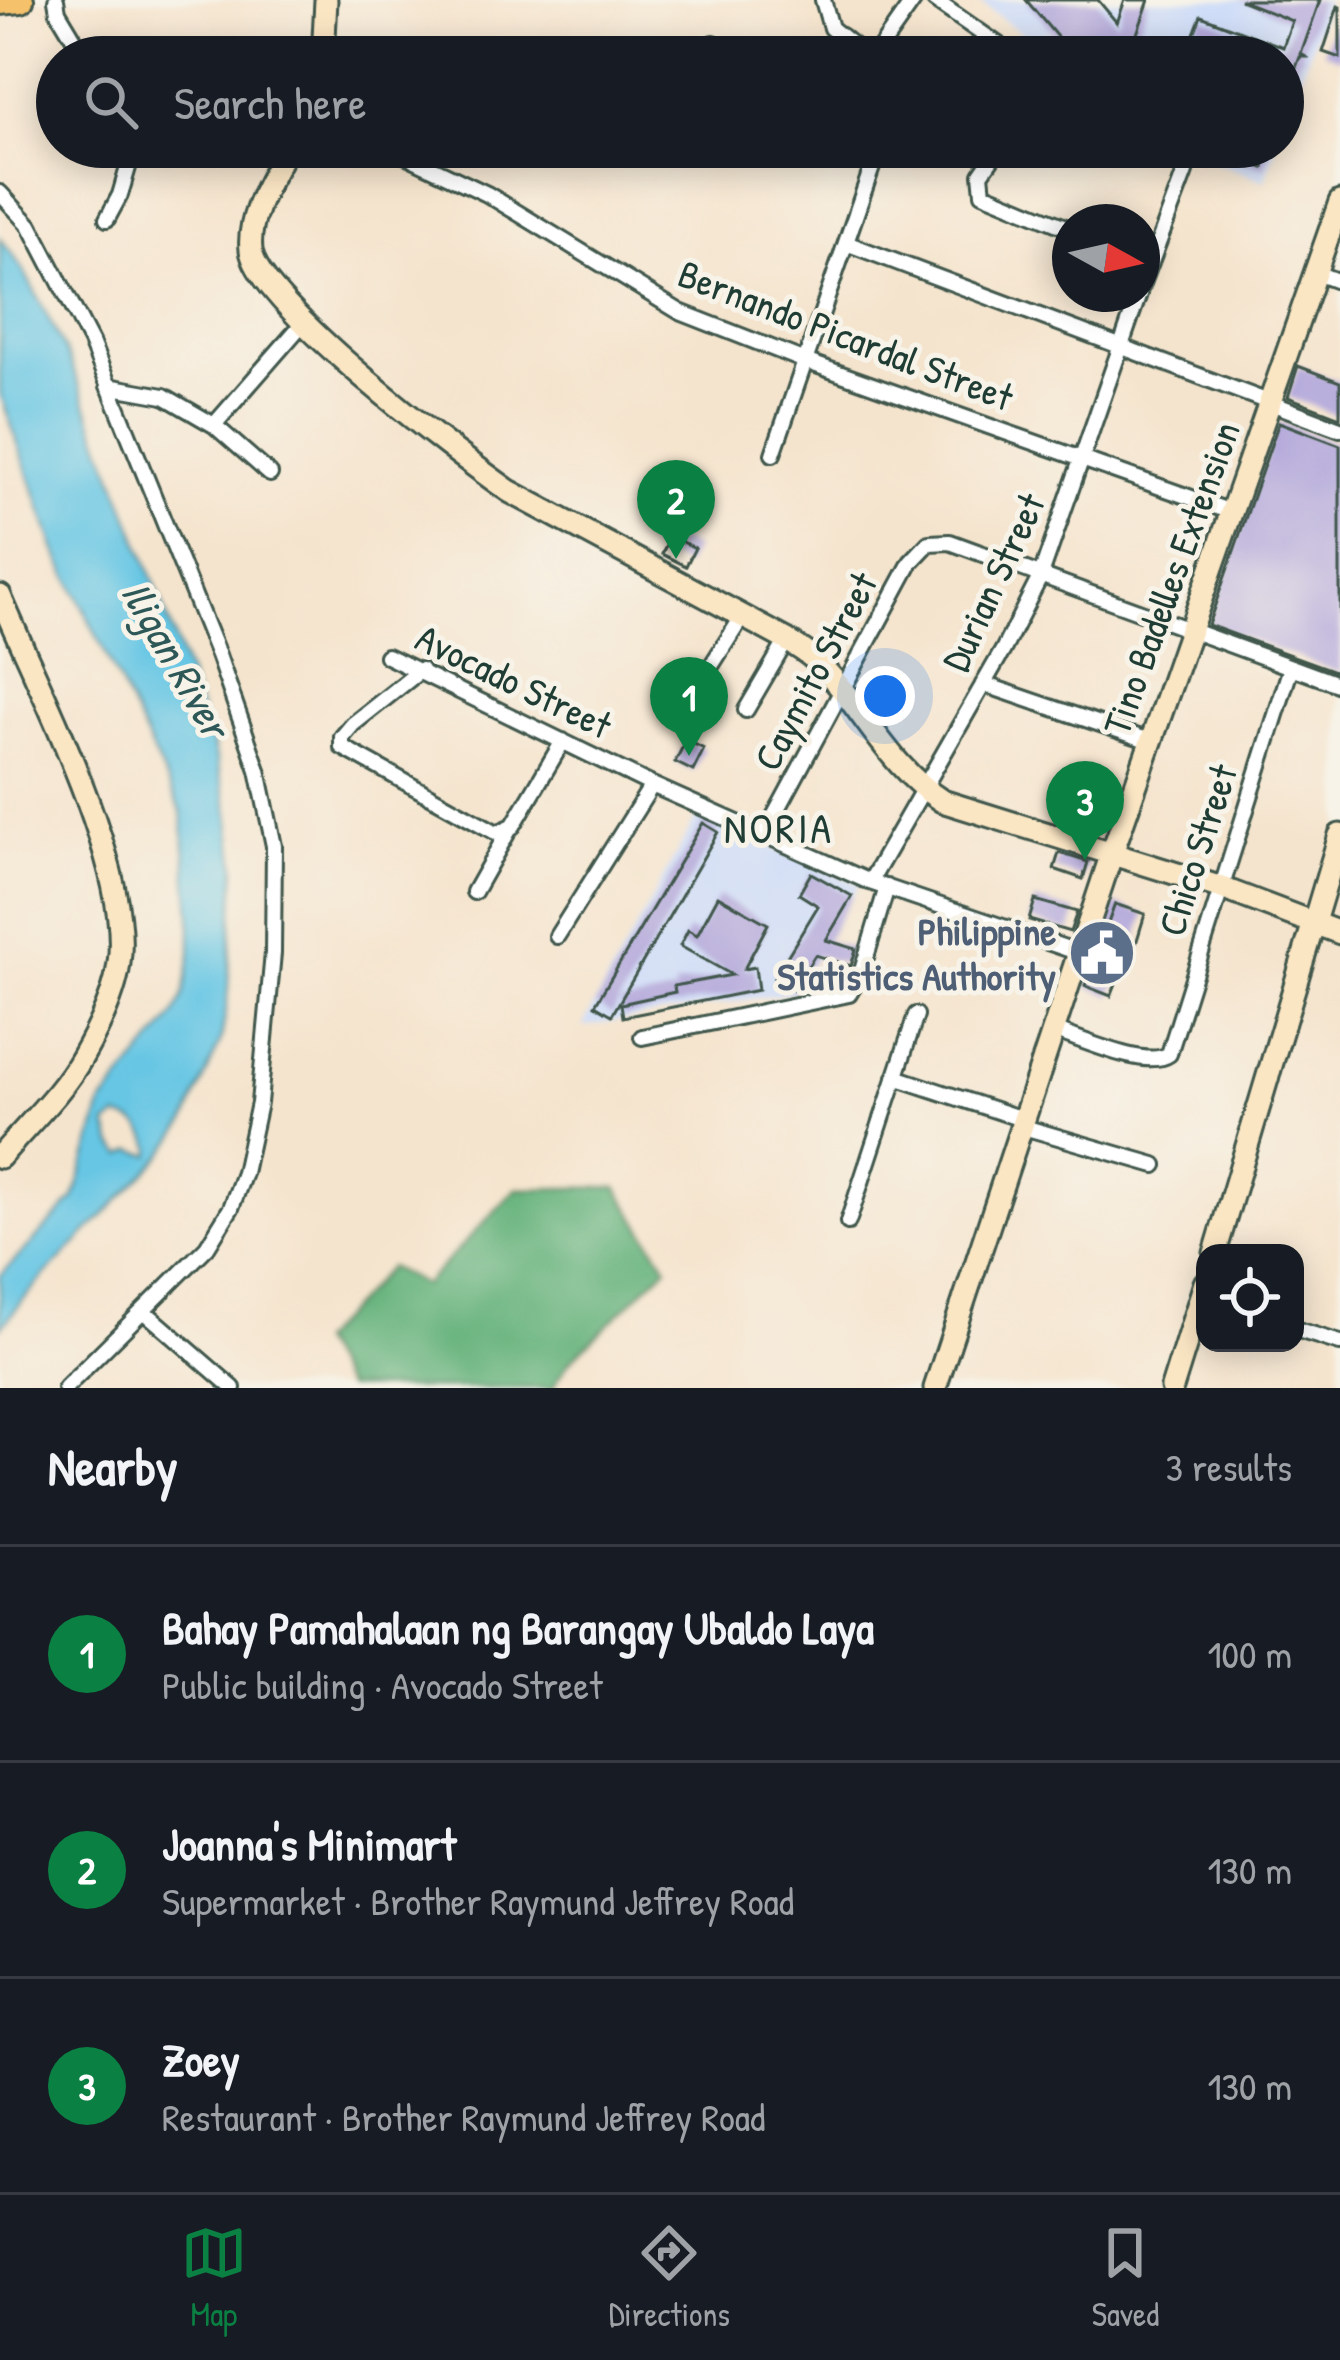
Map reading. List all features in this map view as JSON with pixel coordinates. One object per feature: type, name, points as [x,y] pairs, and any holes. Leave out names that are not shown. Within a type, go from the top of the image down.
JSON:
[{"type":"highway","points":[[0,2],[21,0]]},
{"type":"street","points":[[56,0],[72,36]]},
{"type":"street","points":[[323,36],[326,0]]},
{"type":"street","points":[[823,0],[831,28],[842,36]]},
{"type":"street","points":[[887,36],[914,0]]},
{"type":"street","points":[[934,0],[986,36]]},
{"type":"street","points":[[107,219],[128,168]]},
{"type":"street","points":[[276,168],[255,214],[250,244],[254,265],[303,323],[509,491],[744,614],[818,662],[878,741],[922,788],[982,816],[1219,887],[1340,932]]},
{"type":"street","name":"Bernando Picardal Street","points":[[432,168],[487,194],[680,312],[1234,513]]},
{"type":"street","points":[[772,454],[872,168]]},
{"type":"street","points":[[985,168],[979,181],[983,193],[1052,222]]},
{"type":"street","name":"Durian Street","points":[[1160,230],[1186,172]]},
{"type":"street","points":[[0,193],[30,225],[91,342],[218,656],[258,770],[274,845],[269,996],[259,1103],[231,1208],[207,1247],[65,1388]]},
{"type":"street","name":"Tino Badelles Extension","points":[[935,1388],[1150,741],[1340,202]]},
{"type":"street","points":[[846,243],[1340,429]]},
{"type":"street","points":[[1316,274],[1340,282]]},
{"type":"street","name":"Durian Street","points":[[870,882],[1041,575],[1133,312]]},
{"type":"street","points":[[214,425],[303,323]]},
{"type":"street","points":[[109,386],[164,396],[214,425],[270,474]]},
{"type":"street","name":"Caymito Street","points":[[764,835],[911,562],[929,542],[950,542],[1041,575]]},
{"type":"street","points":[[1041,575],[1340,685]]},
{"type":"street","points":[[0,596],[95,825],[110,873],[120,962],[106,1009],[80,1061],[0,1156]]},
{"type":"street","points":[[688,704],[744,614]]},
{"type":"street","points":[[746,710],[787,640]]},
{"type":"street","name":"Avocado Street","points":[[387,656],[652,785],[870,882],[1080,953]]},
{"type":"street","name":"Chico Street","points":[[1053,1030],[1139,1058],[1154,1060],[1168,1054],[1291,667]]},
{"type":"street","points":[[421,670],[352,724],[342,737],[342,747],[496,833],[509,830]]},
{"type":"street","points":[[983,684],[1150,741]]},
{"type":"street","points":[[474,892],[563,742]]},
{"type":"street","points":[[557,936],[652,785]]},
{"type":"street","points":[[1218,1244],[1340,835]]},
{"type":"street","points":[[642,1036],[849,994],[861,974],[887,887]]},
{"type":"street","points":[[848,1222],[916,1015]]},
{"type":"street","points":[[895,1077],[1155,1165]]},
{"type":"street","points":[[144,1311],[233,1388]]},
{"type":"street","points":[[1172,1388],[1196,1315]]},
{"type":"street","points":[[1304,1332],[1340,1343]]},
{"type":"shaded area","points":[[977,0],[1327,0],[1304,67],[1304,36],[1051,36],[1047,31],[1043,36],[1025,36]]},
{"type":"shaded area","points":[[1231,168],[1269,168],[1265,181]]},
{"type":"shaded area","points":[[697,816],[860,884],[795,992],[582,1027]]},
{"type":"green space","points":[[617,1187],[667,1267],[568,1363],[553,1388],[345,1388],[318,1342],[389,1267],[424,1285],[516,1189]]},
{"type":"water","name":"Iligan River","points":[[0,238],[23,269],[68,356],[159,595],[213,746],[236,867],[221,1040],[186,1122],[163,1155],[0,1328],[0,1276],[74,1199],[103,1103],[174,1016],[184,995],[191,915],[182,813],[56,551],[0,393]],"holes":[[[118,1117],[144,1131],[151,1155],[133,1150],[123,1155],[114,1145],[107,1125]]]},
{"type":"building","points":[[1026,0],[1098,0],[1117,23],[1125,0],[1149,0],[1136,36],[1056,36]]},
{"type":"building","points":[[1240,0],[1320,0],[1304,45],[1304,36],[1287,36],[1292,21]]},
{"type":"building","points":[[1340,7],[1340,58],[1323,52]]},
{"type":"building","points":[[1201,16],[1254,36],[1193,36]]},
{"type":"building","points":[[1298,366],[1340,382],[1340,417],[1288,397]]},
{"type":"building","points":[[1279,422],[1340,445],[1340,673],[1208,625]]},
{"type":"building","points":[[670,536],[695,548],[686,566],[662,554]]},
{"type":"building","points":[[686,740],[704,749],[693,771],[675,762]]},
{"type":"building","points":[[703,823],[718,832],[612,1015],[595,1005]]},
{"type":"building","points":[[1059,853],[1088,862],[1083,879],[1054,869]]},
{"type":"building","points":[[811,873],[852,896],[826,940],[856,949],[851,966],[815,955],[793,990],[774,978],[818,906],[799,894]]},
{"type":"building","points":[[718,896],[768,924],[744,969],[755,967],[758,990],[623,1017],[621,1004],[675,992],[674,986],[732,975],[680,946],[688,930],[697,935]]},
{"type":"building","points":[[1035,900],[1077,912],[1070,932],[1029,920]]},
{"type":"building","points":[[1115,904],[1145,914],[1127,973],[1121,971],[1111,996],[1085,986]]},
{"type":"place","name":"Joanna's Minimart","points":[[676,559]]},
{"type":"place","name":"Bahay Pamahalaan ng Barangay Ubaldo Laya","points":[[689,756]]},
{"type":"place","name":"Zoey","points":[[1085,860]]},
{"type":"place","name":"Philippine Statistics Authority","points":[[1102,953]]},
{"type":"district","name":"NORIA","points":[[779,828]]}]
